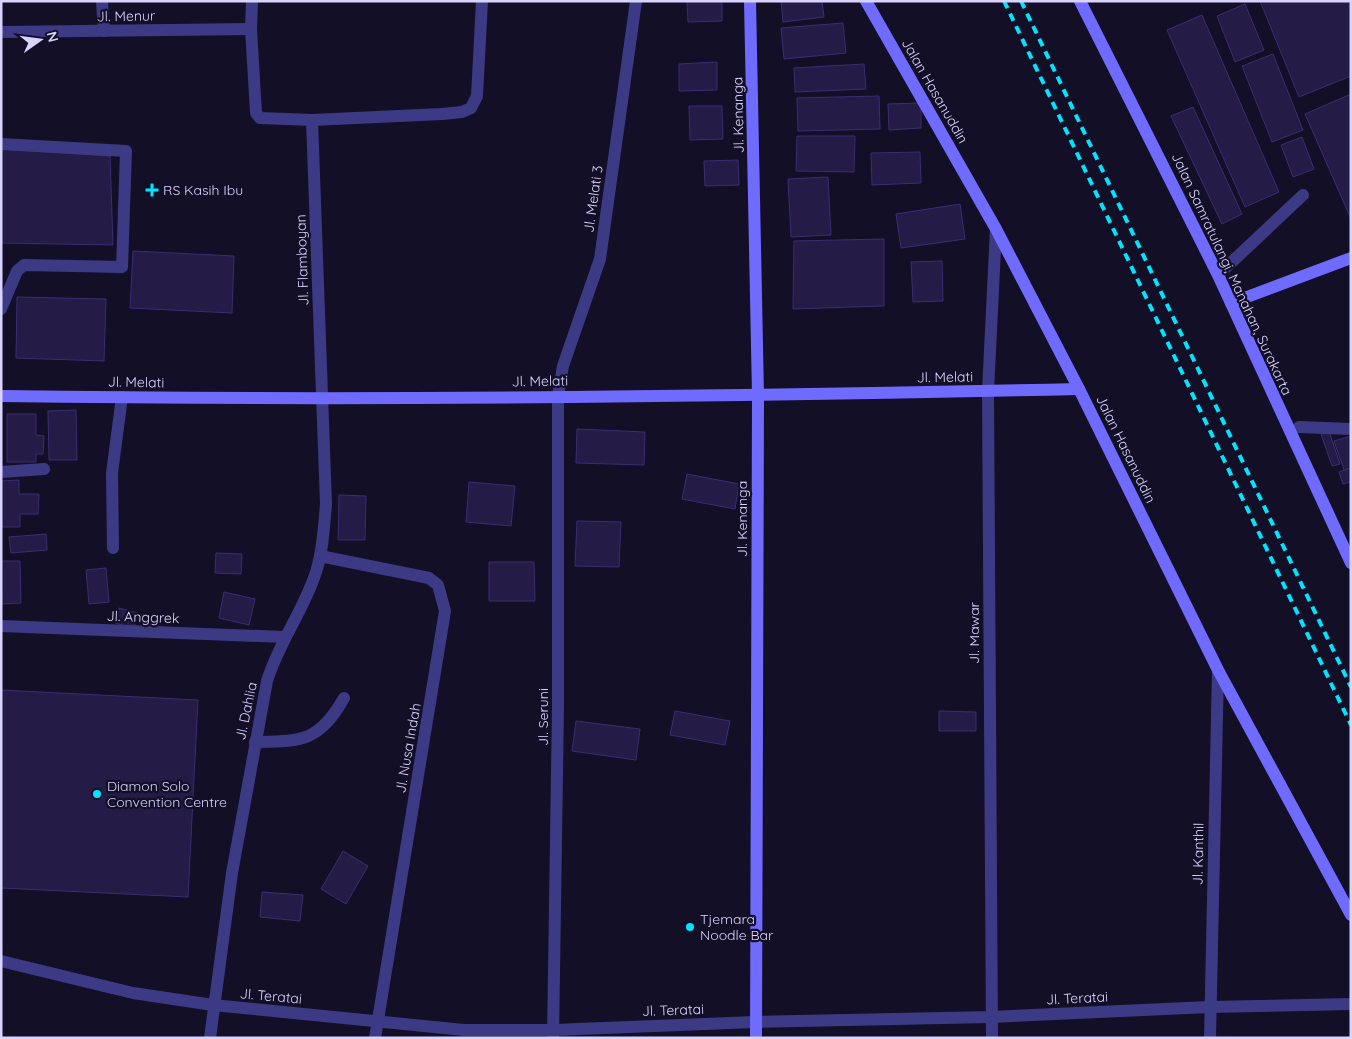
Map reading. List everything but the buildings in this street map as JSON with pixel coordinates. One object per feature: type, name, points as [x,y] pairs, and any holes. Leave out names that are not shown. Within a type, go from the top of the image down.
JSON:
[{"type":"street","points":[[102,1],[104,31]]},
{"type":"street","points":[[252,1],[251,28],[256,113],[260,118],[312,120],[442,114],[462,112],[471,108],[477,96],[482,1]]},
{"type":"street","name":"Jl. Melati 3","points":[[558,396],[563,366],[600,259],[636,1]]},
{"type":"street","name":"Jl. Kenanga","points":[[750,1],[758,395],[756,1038]]},
{"type":"street","name":"Jalan Hasanuddin","points":[[866,1],[996,229],[1079,389],[1218,670],[1351,916]]},
{"type":"street","name":"Jalan Samratulangi, Manahan, Surakarta","points":[[1080,1],[1218,275],[1351,563]]},
{"type":"street","name":"Jl. Menur","points":[[1,32],[251,28]]},
{"type":"street","name":"Jl. Flamboyan","points":[[312,120],[322,399]]},
{"type":"street","points":[[1,144],[126,151],[122,267],[24,266],[17,271],[1,309]]},
{"type":"street","points":[[1218,275],[1303,195]]},
{"type":"street","name":"Jl. Mawar","points":[[992,1038],[988,391],[996,229]]},
{"type":"street","points":[[1231,303],[1351,258]]},
{"type":"street","name":"Jl. Melati","points":[[1,396],[322,399],[758,395],[1079,389]]},
{"type":"street","name":"Jl. Seruni","points":[[554,1034],[558,707],[558,396]]},
{"type":"street","points":[[113,548],[112,473],[122,397]]},
{"type":"street","name":"Jl. Dahlia","points":[[210,1038],[213,1005],[254,742],[267,681],[284,637],[310,587],[320,556],[326,504],[322,399]]},
{"type":"street","points":[[1299,427],[1351,428]]},
{"type":"street","points":[[1,472],[44,469]]},
{"type":"street","name":"Jl. Nusa Indah","points":[[320,556],[429,578],[438,585],[445,611],[375,1038]]},
{"type":"street","name":"Jl. Anggrek","points":[[1,626],[284,637]]},
{"type":"street","name":"Jl. Kanthil","points":[[1210,1038],[1209,1006],[1218,670]]},
{"type":"street","points":[[254,742],[285,741],[312,735],[331,720],[344,698]]},
{"type":"street","name":"Jl. Teratai","points":[[1,961],[132,993],[213,1005],[464,1030],[554,1034],[755,1022],[991,1017],[1209,1006],[1351,1004]]},
{"type":"railway","points":[[1004,1],[1351,725]]},
{"type":"railway","points":[[1021,1],[1351,687]]},
{"type":"place","name":"RS Kasih Ibu","points":[[152,190]]},
{"type":"place","name":"Diamon Solo Convention Centre","points":[[97,794]]},
{"type":"place","name":"Tjemara Noodle Bar","points":[[690,927]]}]
